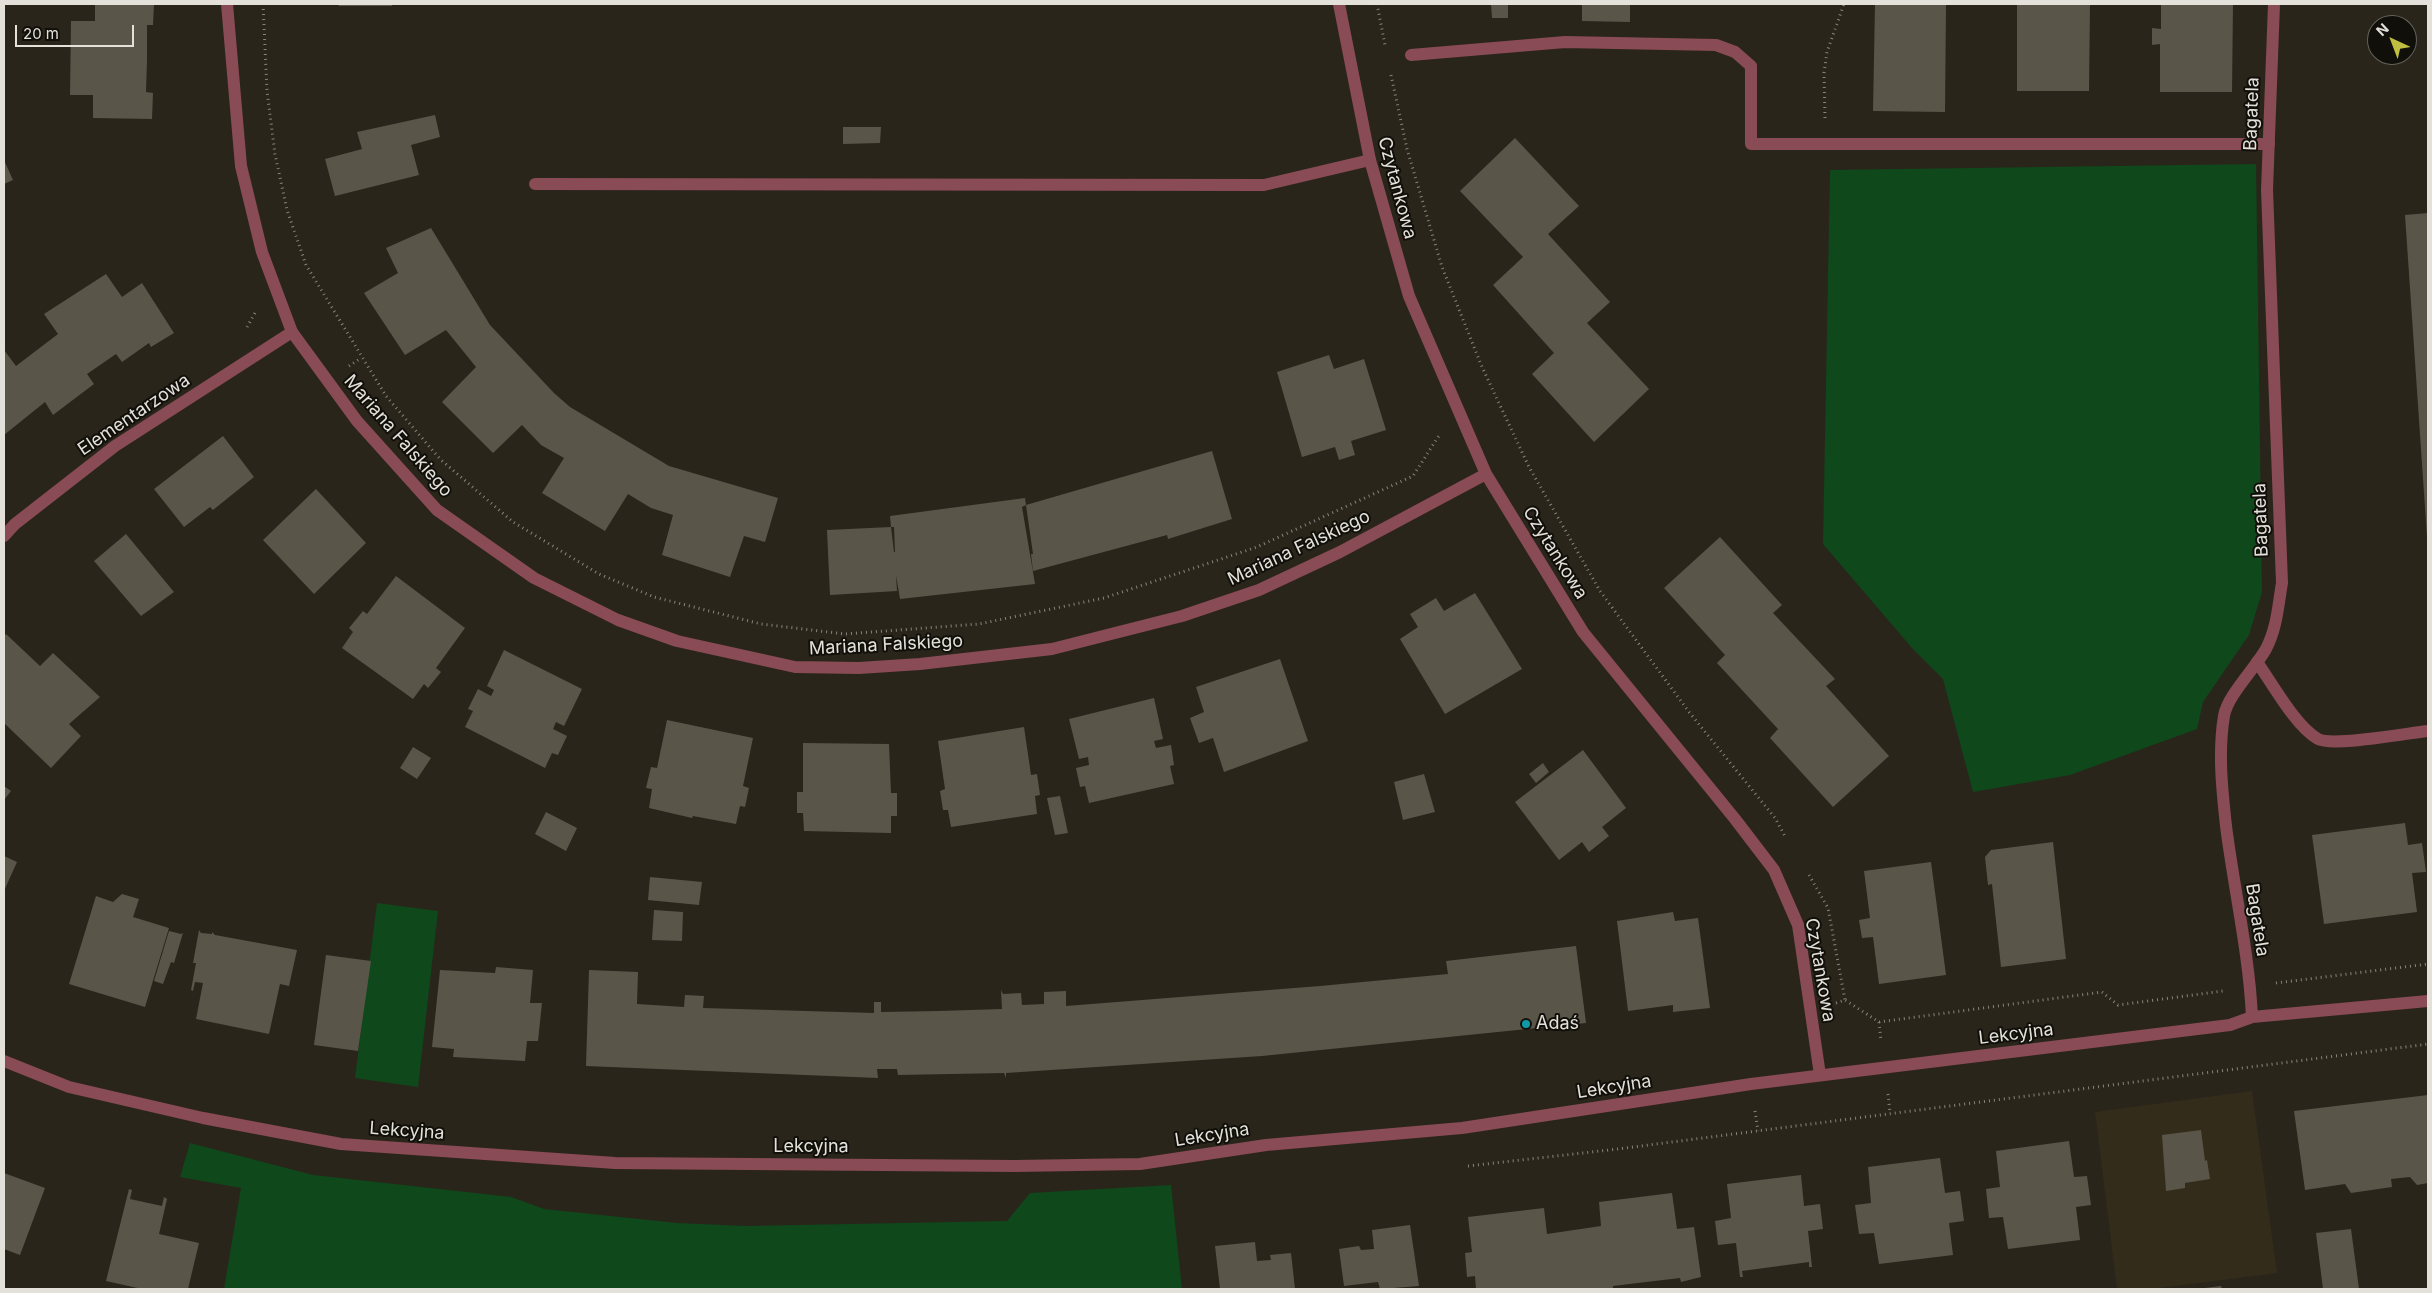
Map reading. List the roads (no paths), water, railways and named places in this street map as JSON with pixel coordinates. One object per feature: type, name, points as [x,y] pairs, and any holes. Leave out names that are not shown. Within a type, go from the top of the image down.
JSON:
[{"type":"street","name":"Mariana Falskiego","points":[[228,4],[240,166],[262,252],[292,332],[357,421],[437,510],[534,578],[618,620],[676,642],[795,667],[859,668],[920,664],[1052,649],[1182,616],[1268,585],[1340,552],[1486,474]]},
{"type":"street","name":"Czytankowa","points":[[1339,4],[1370,160],[1409,296],[1486,474],[1583,632],[1735,819],[1774,870],[1798,925],[1820,1075]]},
{"type":"street","name":"Bagatela","points":[[2252,1017],[2250,986],[2221,784],[2221,744],[2224,713],[2257,662],[2275,629],[2282,583],[2267,190],[2274,4]]},
{"type":"street","points":[[1411,56],[1565,42],[1716,45],[1735,52],[1751,66],[1751,144],[2269,144]]},
{"type":"street","points":[[535,184],[1264,185],[1370,160]]},
{"type":"street","name":"Elementarzowa","points":[[4,536],[15,524],[115,446],[292,332]]},
{"type":"street","points":[[2257,662],[2298,723],[2320,740],[2341,742],[2428,731]]},
{"type":"street","name":"Lekcyjna","points":[[4,1061],[68,1087],[203,1118],[340,1144],[644,1164],[1006,1166],[1140,1164],[1266,1145],[1462,1128],[1820,1075],[2230,1025],[2252,1017],[2428,1001]]},
{"type":"place","name":"Adaś","points":[[1526,1024]]}]
